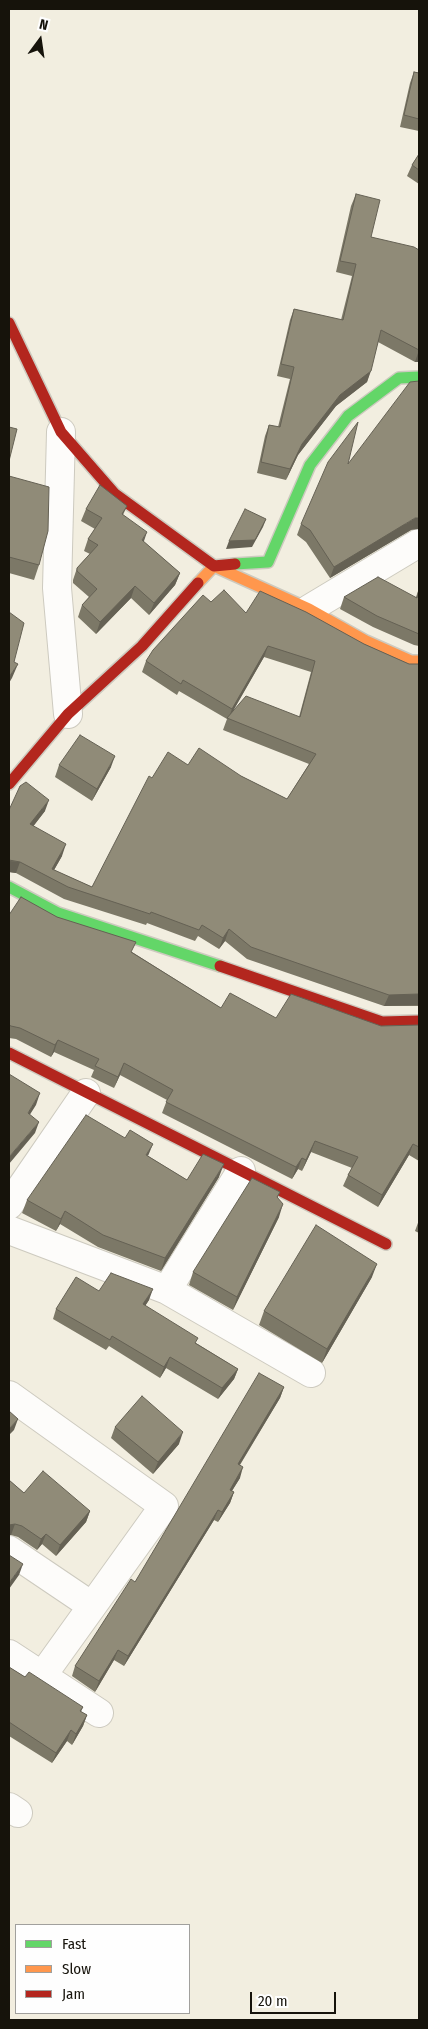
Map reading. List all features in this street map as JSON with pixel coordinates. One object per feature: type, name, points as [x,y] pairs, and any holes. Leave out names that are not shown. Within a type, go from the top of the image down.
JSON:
[{"type":"street","points":[[9,323],[61,432],[115,494],[214,566],[309,609],[366,641],[410,661],[419,661]]},
{"type":"street","points":[[9,784],[68,714],[142,646],[214,566],[268,562],[310,465],[348,416],[399,378],[419,377]]},
{"type":"street","points":[[61,432],[57,588],[68,714]]},
{"type":"street","points":[[309,609],[419,543]]},
{"type":"street","points":[[9,886],[58,913],[189,955],[382,1022],[419,1021]]},
{"type":"street","points":[[9,1053],[386,1244]]},
{"type":"street","points":[[9,1206],[86,1093]]},
{"type":"street","points":[[167,1290],[241,1171]]},
{"type":"street","points":[[9,1230],[167,1290],[312,1373]]},
{"type":"street","points":[[9,1395],[164,1506],[42,1676]]},
{"type":"street","points":[[9,1550],[92,1606]]},
{"type":"street","points":[[9,1654],[98,1713]]},
{"type":"building","points":[[414,72],[419,73],[419,119],[404,115]]},
{"type":"building","points":[[419,154],[419,170],[412,165]]},
{"type":"building","points":[[356,194],[380,200],[371,237],[414,247],[419,250],[419,350],[381,330],[371,371],[340,395],[302,444],[290,469],[261,462],[269,425],[280,427],[294,367],[281,364],[294,309],[343,320],[356,264],[340,261]]},
{"type":"building","points":[[419,381],[419,518],[415,518],[334,567],[310,530],[301,524],[328,462],[358,422],[348,464],[410,382]]},
{"type":"building","points":[[9,427],[17,429],[9,461]]},
{"type":"building","points":[[9,476],[49,487],[48,531],[39,565],[9,557]]},
{"type":"building","points":[[100,485],[127,506],[122,514],[147,532],[142,540],[180,573],[154,603],[135,586],[100,622],[82,605],[97,589],[77,571],[77,568],[98,545],[88,539],[102,518],[86,509]]},
{"type":"building","points":[[245,509],[266,519],[255,540],[229,541]]},
{"type":"building","points":[[378,577],[417,598],[419,590],[419,634],[377,616],[344,597]]},
{"type":"building","points":[[224,590],[246,613],[260,591],[306,612],[364,644],[409,664],[419,664],[419,994],[389,995],[251,947],[229,929],[223,938],[202,925],[199,930],[151,912],[150,914],[68,887],[20,862],[9,860],[9,810],[20,786],[26,782],[49,800],[30,824],[66,844],[52,869],[92,887],[149,776],[152,778],[168,752],[188,765],[199,748],[241,776],[287,799],[316,754],[227,718],[246,696],[300,717],[315,661],[268,646],[232,709],[183,680],[181,684],[146,661],[153,650],[203,595],[211,602]]},
{"type":"building","points":[[9,612],[24,623],[14,662],[18,664],[9,677]]},
{"type":"building","points":[[80,735],[115,756],[97,789],[59,765]]},
{"type":"building","points":[[21,897],[57,917],[136,942],[131,952],[221,1008],[230,993],[276,1018],[291,994],[381,1026],[419,1025],[419,1147],[413,1144],[382,1195],[348,1175],[358,1157],[315,1141],[306,1160],[302,1158],[296,1167],[166,1102],[173,1090],[124,1063],[118,1077],[95,1066],[99,1059],[58,1040],[55,1045],[20,1028],[9,1025],[9,915]]},
{"type":"building","points":[[9,1074],[40,1093],[28,1113],[39,1122],[9,1157]]},
{"type":"building","points":[[86,1115],[125,1138],[130,1130],[153,1144],[146,1155],[187,1180],[203,1154],[224,1164],[165,1258],[103,1235],[65,1211],[61,1219],[27,1200]]},
{"type":"building","points":[[252,1178],[280,1192],[277,1197],[283,1204],[237,1297],[193,1272]]},
{"type":"building","points":[[316,1225],[377,1264],[327,1349],[264,1311]]},
{"type":"building","points":[[111,1273],[153,1289],[143,1304],[198,1338],[195,1343],[238,1369],[222,1388],[170,1357],[164,1367],[112,1336],[110,1340],[56,1309],[76,1277],[99,1291]]},
{"type":"building","points":[[259,1373],[284,1387],[238,1464],[243,1467],[230,1490],[234,1492],[222,1512],[218,1510],[128,1656],[118,1650],[99,1681],[75,1666],[131,1579],[135,1582]]},
{"type":"building","points":[[142,1396],[183,1432],[158,1462],[115,1427]]},
{"type":"building","points":[[9,1411],[18,1419],[9,1429]]},
{"type":"building","points":[[43,1471],[90,1511],[60,1545],[46,1534],[41,1539],[22,1526],[9,1525],[9,1480],[24,1493]]},
{"type":"building","points":[[9,1555],[23,1564],[9,1583]]},
{"type":"building","points":[[9,1667],[25,1677],[29,1672],[83,1707],[80,1711],[87,1715],[76,1734],[71,1730],[56,1753],[9,1722]]},
{"type":"traffic: fast","points":[[235,564],[268,562],[310,465],[348,416],[399,378],[419,377]]},
{"type":"traffic: fast","points":[[9,887],[58,913],[220,966]]},
{"type":"traffic: slow","points":[[198,583],[214,566],[309,609],[366,641],[411,661],[419,661]]},
{"type":"traffic: jam","points":[[9,323],[61,432],[115,494],[214,566],[235,564]]},
{"type":"traffic: jam","points":[[9,784],[68,714],[142,646],[198,583]]},
{"type":"traffic: jam","points":[[220,966],[382,1022],[419,1021]]},
{"type":"traffic: jam","points":[[9,1053],[386,1244]]}]
